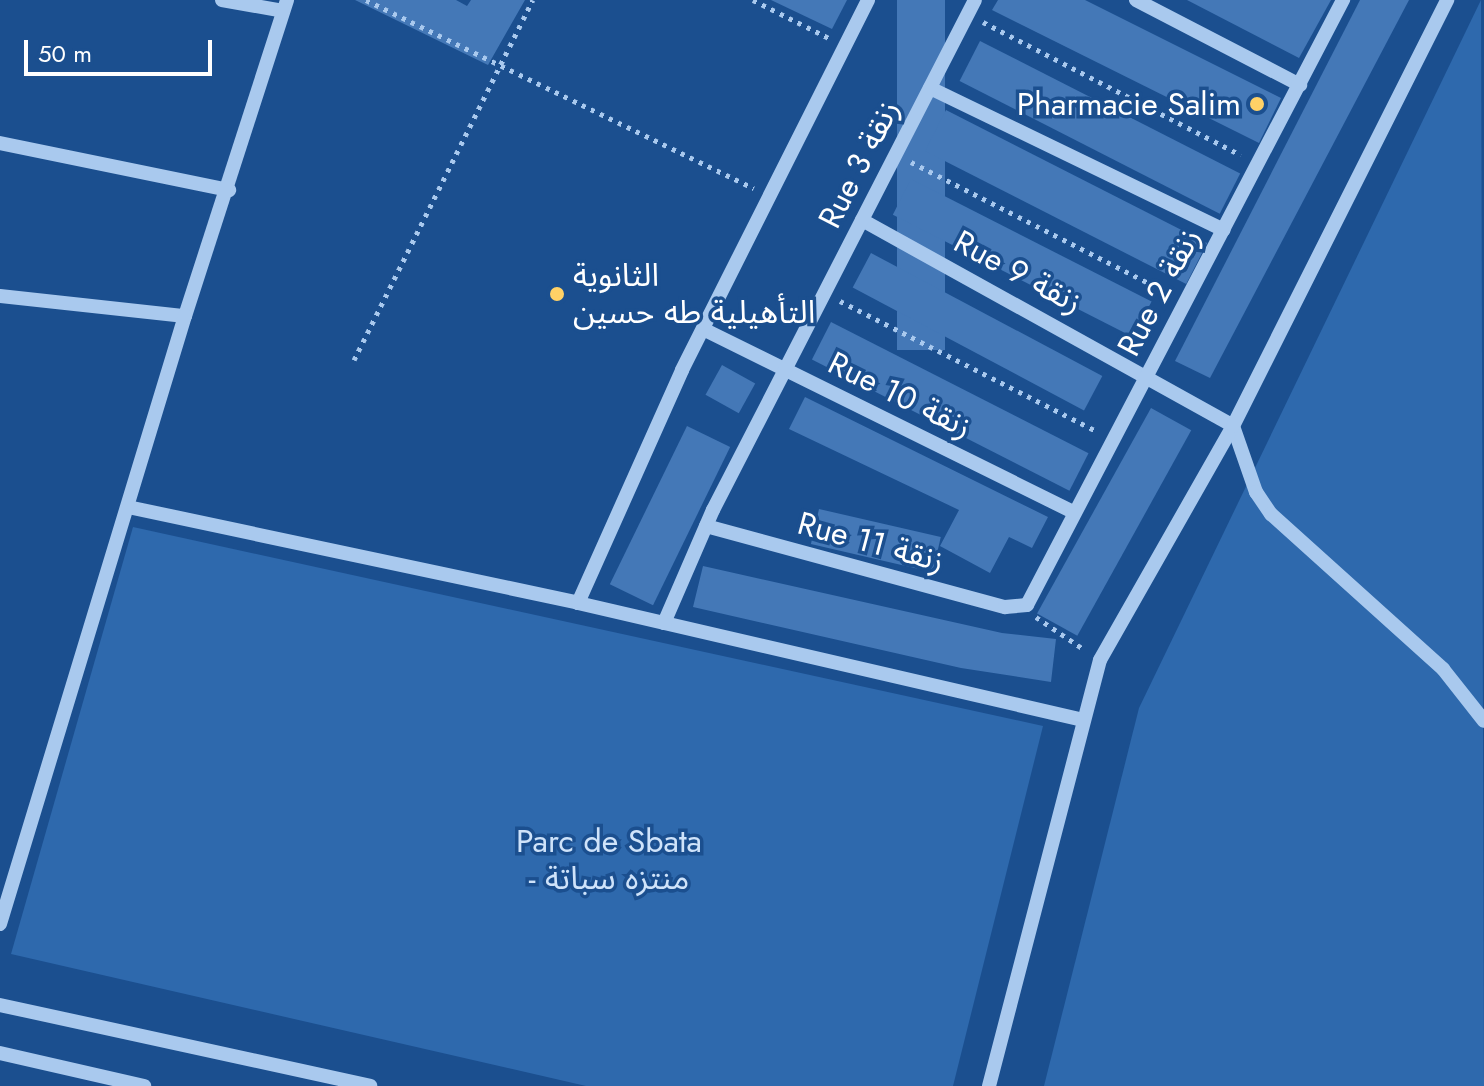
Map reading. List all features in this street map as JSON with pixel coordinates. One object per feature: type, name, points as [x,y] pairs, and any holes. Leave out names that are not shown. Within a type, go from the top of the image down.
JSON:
[{"type":"street","points":[[0,924],[185,316],[229,190],[285,6],[222,0]]},
{"type":"street","points":[[578,603],[703,329],[868,0]]},
{"type":"street","name":"Rue 3 زنقة","points":[[664,623],[706,526],[975,0]]},
{"type":"street","points":[[1136,0],[1300,85]]},
{"type":"street","name":"Rue 2 زنقة","points":[[1022,608],[1186,303],[1343,0]]},
{"type":"street","points":[[989,1086],[1100,660],[1233,426],[1447,0]]},
{"type":"street","points":[[930,88],[1224,230]]},
{"type":"street","points":[[0,143],[229,190]]},
{"type":"street","name":"Rue 9 زنقة","points":[[862,220],[1147,373],[1233,426]]},
{"type":"street","points":[[0,296],[185,316]]},
{"type":"street","name":"Rue 10 زنقة","points":[[703,329],[1073,512]]},
{"type":"street","points":[[1233,426],[1256,492],[1271,514],[1443,669],[1484,721]]},
{"type":"street","points":[[128,507],[578,603],[1083,720]]},
{"type":"street","name":"Rue 11 زنقة","points":[[706,526],[1022,608]]},
{"type":"street","points":[[0,1005],[370,1086]]},
{"type":"street","points":[[0,1053],[144,1086]]},
{"type":"path","points":[[366,0],[770,196]]},
{"type":"path","points":[[354,360],[533,0]]},
{"type":"path","points":[[753,0],[845,46]]},
{"type":"path","points":[[968,14],[1258,164]]},
{"type":"path","points":[[896,155],[1186,303]]},
{"type":"path","points":[[825,293],[1113,440]]},
{"type":"path","points":[[1022,608],[1100,660]]},
{"type":"green space","points":[[1481,0],[1484,1086],[1044,1086],[1139,708]]},
{"type":"green space","name":"Parc de Sbata - منتزه سباتة","points":[[133,527],[1043,726],[953,1086],[586,1086],[11,954]]},
{"type":"building","points":[[355,0],[456,0],[467,6],[471,0],[525,0],[488,65]]},
{"type":"building","points":[[771,0],[847,0],[832,29]]},
{"type":"building","points":[[897,0],[945,0],[945,350],[897,350]]},
{"type":"building","points":[[998,0],[1085,0],[1281,98],[1259,143],[992,10]]},
{"type":"building","points":[[1187,0],[1331,0],[1299,58]]},
{"type":"building","points":[[1360,0],[1409,0],[1210,378],[1175,361]]},
{"type":"building","points":[[980,41],[1240,174],[1220,214],[960,81]]},
{"type":"building","points":[[946,110],[1207,243],[1186,284],[925,151]]},
{"type":"building","points":[[911,179],[1152,302],[1133,337],[893,215]]},
{"type":"building","points":[[871,253],[1102,376],[1084,410],[853,287]]},
{"type":"building","points":[[831,322],[1089,453],[1069,491],[812,359]]},
{"type":"building","points":[[722,365],[755,383],[739,413],[706,395]]},
{"type":"building","points":[[805,397],[1048,517],[1032,548],[1009,537],[990,573],[940,546],[959,510],[789,429]]},
{"type":"building","points":[[1151,408],[1191,430],[1077,636],[1037,614]]},
{"type":"building","points":[[687,426],[730,447],[653,605],[610,584]]},
{"type":"building","points":[[819,509],[941,537],[933,572],[811,544]]},
{"type":"building","points":[[703,566],[1002,633],[1056,639],[1051,682],[961,668],[693,607]]},
{"type":"place","name":"Pharmacie Salim","points":[[1257,104]]},
{"type":"place","name":"الثانوية التأهيلية طه حسين","points":[[557,294]]}]
